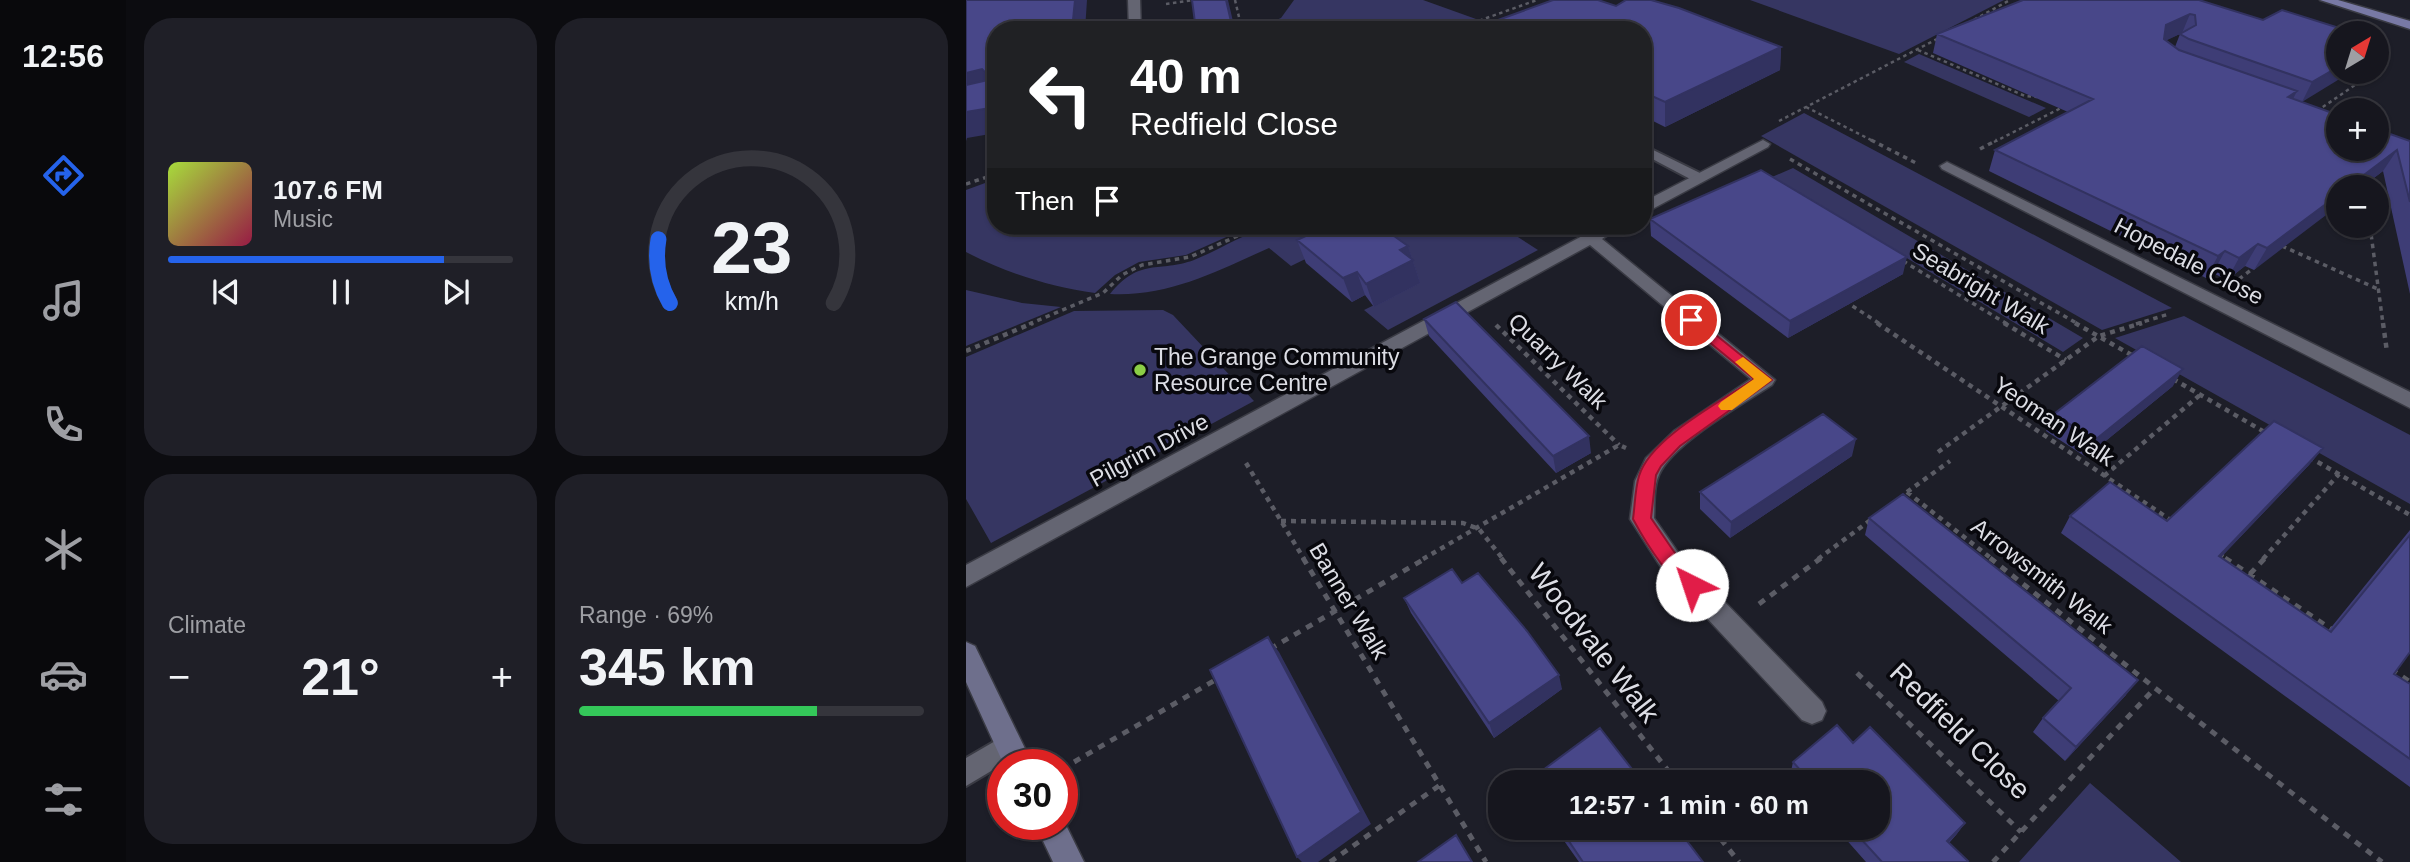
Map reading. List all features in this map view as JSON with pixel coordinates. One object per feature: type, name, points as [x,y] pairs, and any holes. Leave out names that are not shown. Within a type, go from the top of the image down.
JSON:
[{"type":"main road","points":[[2326,0],[2410,25]]},
{"type":"street","points":[[1134,0],[1135,21]]},
{"type":"street","points":[[1652,204],[1763,144]]},
{"type":"street","name":"Hopedale Close","points":[[1947,166],[2410,401]]},
{"type":"street","name":"Pilgrim Drive","points":[[966,577],[1595,235]]},
{"type":"street","points":[[1591,237],[1765,380],[1674,442],[1655,462],[1647,475],[1642,519],[1673,565],[1812,711]]},
{"type":"street","points":[[966,654],[1011,749]]},
{"type":"street","points":[[1058,840],[1069,862]]},
{"type":"lane","points":[[1652,154],[1699,178]]},
{"type":"lane","points":[[966,773],[987,765]]},
{"type":"path","points":[[1235,0],[1240,21]]},
{"type":"path","points":[[1478,21],[1537,0]]},
{"type":"path","points":[[1961,26],[2010,0]]},
{"type":"path","points":[[2000,6],[2012,11]]},
{"type":"path","points":[[1939,38],[1750,137],[2144,362]]},
{"type":"path","points":[[1918,50],[2025,96],[2040,97]]},
{"type":"path","points":[[1961,69],[1973,63]]},
{"type":"path","points":[[2313,114],[2356,84]]},
{"type":"path","points":[[2052,102],[2074,111]]},
{"type":"path","points":[[1806,107],[1933,173],[2063,107]]},
{"type":"path","points":[[966,184],[987,177]]},
{"type":"path","points":[[2309,209],[2326,217]]},
{"type":"path","points":[[2311,223],[2321,215]]},
{"type":"path","points":[[966,351],[1103,293],[1122,275],[1142,265],[1190,257],[1240,235]]},
{"type":"path","points":[[2371,238],[2392,391]]},
{"type":"path","points":[[2272,254],[2292,239]]},
{"type":"path","points":[[2282,246],[2380,290]]},
{"type":"path","name":"Seabright Walk","points":[[1900,260],[2066,360]]},
{"type":"path","points":[[1938,452],[2099,336],[2178,312],[2262,262]]},
{"type":"path","name":"Yeoman Walk","points":[[1843,300],[2182,529]]},
{"type":"path","name":"Quarry Walk","points":[[1473,302],[1619,445],[1655,462]]},
{"type":"path","points":[[2166,375],[2269,435]]},
{"type":"path","points":[[2104,476],[2200,394]]},
{"type":"path","name":"Banner Walk","points":[[1229,435],[1486,862]]},
{"type":"path","points":[[1264,652],[1619,445]]},
{"type":"path","points":[[2304,454],[2410,515]]},
{"type":"path","points":[[1896,501],[1950,461]]},
{"type":"path","points":[[2250,574],[2339,474]]},
{"type":"path","name":"Arrowsmith Walk","points":[[1907,492],[2155,688],[2382,862]]},
{"type":"path","points":[[1730,626],[1874,517]]},
{"type":"path","points":[[1281,521],[1463,523],[1479,529]]},
{"type":"path","name":"Woodvale Walk","points":[[1479,529],[1668,770]]},
{"type":"path","points":[[2216,551],[2341,636]]},
{"type":"path","points":[[2387,667],[2410,682]]},
{"type":"path","points":[[1078,760],[1229,673]]},
{"type":"path","name":"Redfield Close","points":[[1857,673],[2021,832]]},
{"type":"path","points":[[1993,862],[2155,688]]},
{"type":"path","points":[[1330,862],[1440,785]]},
{"type":"path","points":[[1722,840],[1739,862]]},
{"type":"shaded area","points":[[1294,0],[1423,0],[1476,19],[1274,21],[1281,18]]},
{"type":"shaded area","points":[[1750,0],[2004,0],[1899,54]]},
{"type":"shaded area","points":[[1919,54],[2046,108],[2029,117],[1904,62]]},
{"type":"shaded area","points":[[1804,113],[2172,308],[2102,330],[1761,136]]},
{"type":"shaded area","points":[[1793,168],[2083,338],[2063,352],[1772,177]]},
{"type":"shaded area","points":[[987,182],[987,235],[1231,235],[1186,255],[1139,262],[1115,275],[1095,293],[1045,283],[1013,273],[966,252],[966,190]]},
{"type":"shaded area","points":[[1248,235],[1309,235],[1326,249],[1291,266],[1269,248],[1173,287],[1132,294],[1110,294],[1121,282],[1141,270],[1194,260]]},
{"type":"shaded area","points":[[1387,235],[1515,235],[1538,250],[1388,330],[1364,310],[1419,283]]},
{"type":"shaded area","points":[[966,290],[1022,303],[1061,307],[966,346]]},
{"type":"shaded area","points":[[1163,310],[1173,315],[1254,401],[991,543],[966,499],[966,357],[1074,311]]},
{"type":"shaded area","points":[[2184,316],[2410,435],[2410,504],[2115,338]]},
{"type":"shaded area","points":[[2090,783],[2181,862],[2019,862]]},
{"type":"building","points":[[966,0],[1075,0],[1073,21],[987,21],[987,108],[966,112],[966,85],[984,81],[985,72],[982,69],[966,73]]},
{"type":"building","points":[[1192,0],[1226,0],[1231,21],[1195,21]]},
{"type":"building","points":[[1553,0],[1598,0],[1616,6],[1626,0],[1651,0],[1781,47],[1665,102],[1652,96],[1652,21],[1498,20]]},
{"type":"building","points":[[2023,0],[2199,0],[2263,20],[2282,10],[2326,24],[2326,74],[2312,82],[2180,34],[2196,25],[2195,15],[2190,14],[2166,25],[2164,39],[2179,50],[2297,91],[2288,97],[2326,111],[2326,161],[2382,161],[2364,175],[2326,175],[2326,204],[2267,248],[2258,244],[2239,258],[2225,251],[2218,256],[1995,150],[2093,99],[1937,34]]},
{"type":"building","points":[[2389,134],[2410,141],[2410,202],[2397,150],[2389,156]]},
{"type":"building","points":[[1761,170],[1907,257],[1790,321],[1652,218]]},
{"type":"building","points":[[1308,235],[1393,235],[1408,246],[1400,250],[1413,260],[1366,284],[1357,272],[1343,278],[1297,240]]},
{"type":"building","points":[[1456,302],[1589,436],[1553,456],[1424,319]]},
{"type":"building","points":[[2142,346],[2183,369],[2095,440],[2054,414]]},
{"type":"building","points":[[1823,414],[1856,439],[1731,522],[1700,492]]},
{"type":"building","points":[[2274,421],[2323,448],[2219,556],[2331,632],[2410,535],[2410,652],[2394,674],[2410,684],[2410,759],[2070,516],[2110,482],[2167,521]]},
{"type":"building","points":[[1903,494],[2138,680],[2076,747],[2043,718],[2071,688],[1869,518]]},
{"type":"building","points":[[1452,569],[1462,583],[1478,573],[1527,631],[1559,675],[1489,723],[1404,598]]},
{"type":"building","points":[[1268,637],[1361,812],[1297,857],[1210,670]]},
{"type":"building","points":[[1837,725],[1853,743],[1870,727],[1965,823],[1947,841],[1968,861],[1882,862],[1862,840],[1890,840],[1890,770],[1800,770],[1793,762]]},
{"type":"building","points":[[1600,728],[1633,770],[1543,770]]},
{"type":"building","points":[[1456,835],[1472,862],[1418,862]]},
{"type":"building","points":[[1568,840],[1686,840],[1703,862],[1583,862]]},
{"type":"slow traffic","points":[[1726,406],[1765,380],[1743,362]]},
{"type":"place","name":"The Grange Community Resource Centre","points":[[1140,370]]},
{"type":"route","points":[[1691,320],[1765,380],[1674,442],[1647,475],[1642,519],[1673,565],[1692,585]]}]
